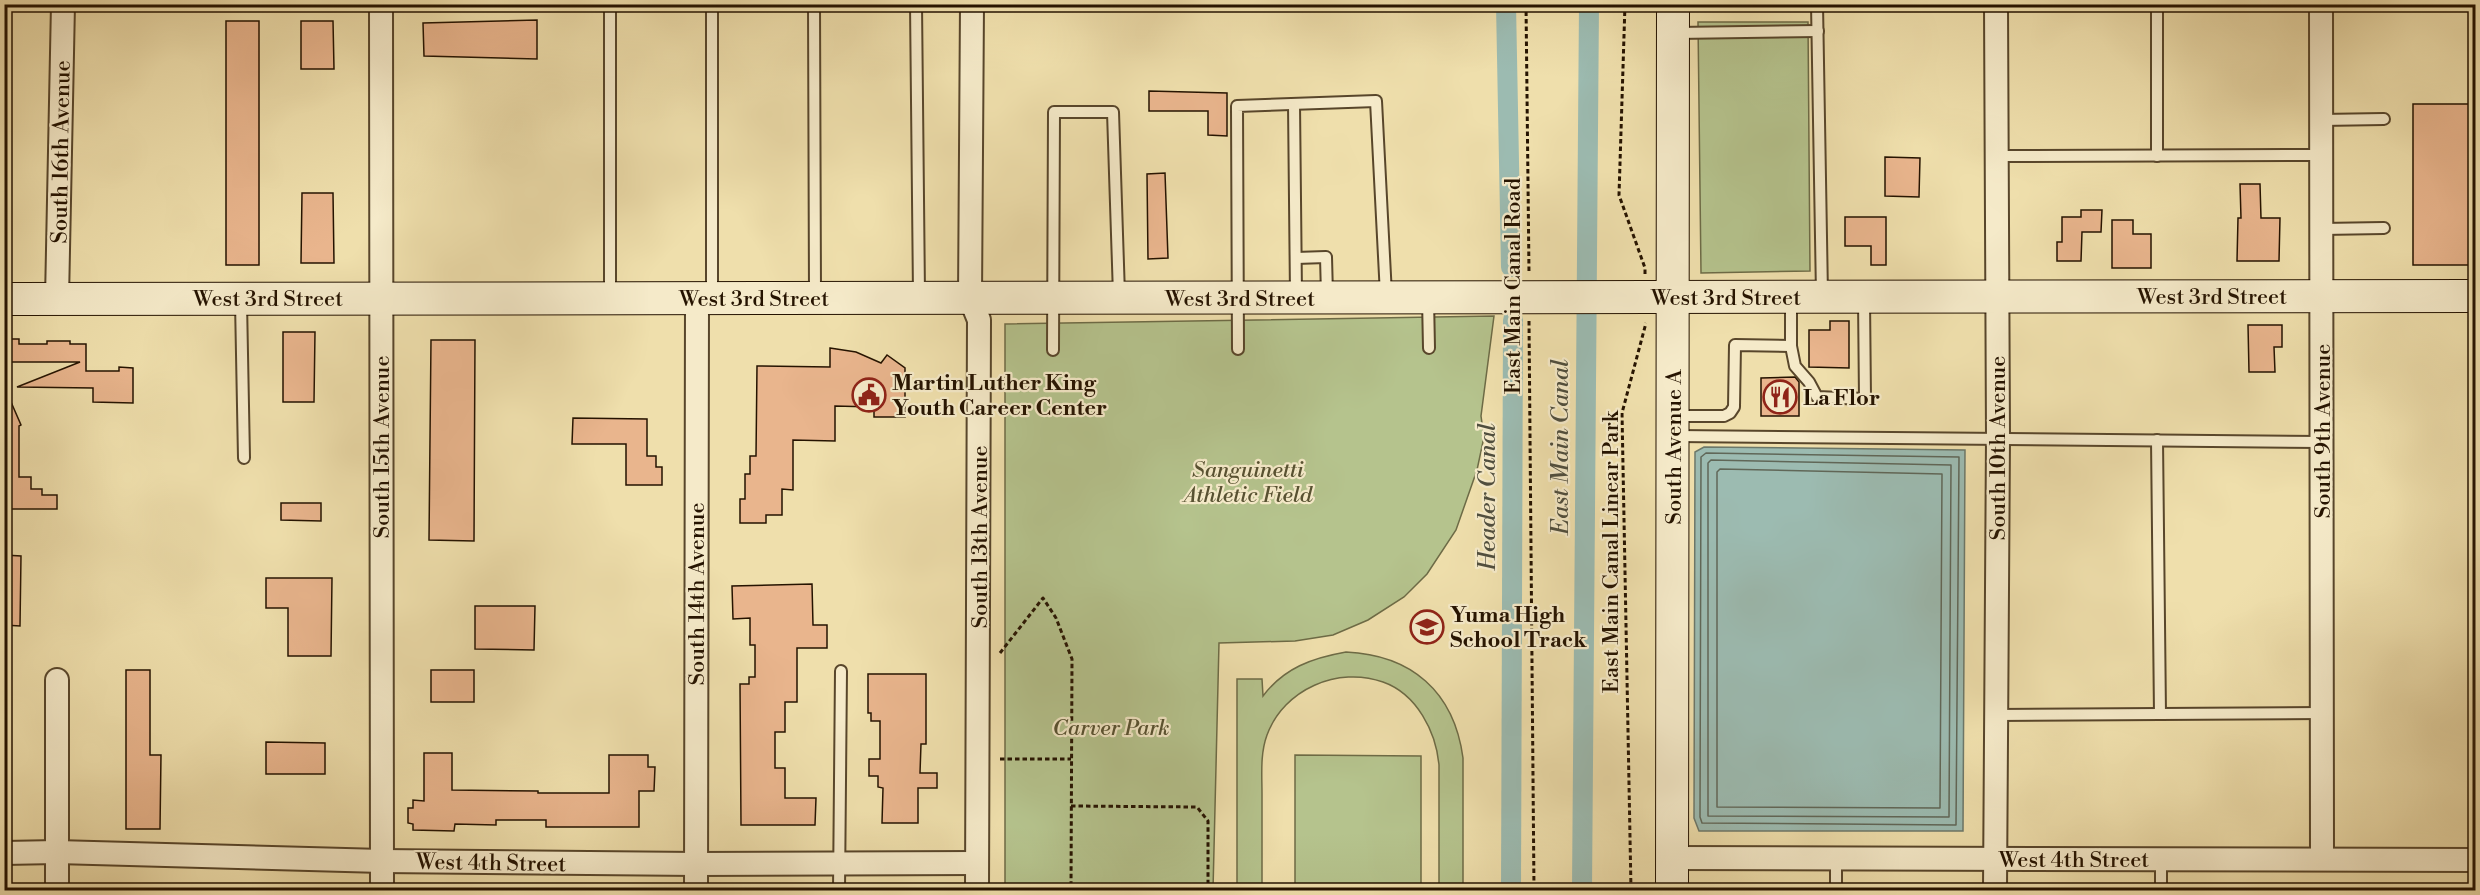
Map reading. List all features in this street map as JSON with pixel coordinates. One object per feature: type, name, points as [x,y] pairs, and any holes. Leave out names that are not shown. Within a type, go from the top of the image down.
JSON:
[{"type":"street","name":"South 16th Avenue","points":[[57,298],[63,4]]},
{"type":"street","name":"South 15th Avenue","points":[[381,4],[382,891]]},
{"type":"street","name":"South 13th Avenue","points":[[972,4],[970,298],[979,320],[977,891]]},
{"type":"street","name":"South 10th Avenue","points":[[1995,891],[1998,438],[1996,4]]},
{"type":"street","name":"South 9th Avenue","points":[[2321,4],[2322,858]]},
{"type":"street","name":"South Avenue A","points":[[1672,891],[1673,426],[1648,297],[1673,19]]},
{"type":"street","name":"West 3rd Street","points":[[4,299],[2475,296]]},
{"type":"street","name":"South 14th Avenue","points":[[696,891],[704,298]]},
{"type":"street","points":[[57,680],[57,891]]},
{"type":"street","name":"West 4th Street","points":[[4,853],[57,852],[382,861],[696,864],[977,863]]},
{"type":"street","name":"West 4th Street","points":[[1672,858],[2475,860]]},
{"type":"lane","points":[[610,4],[610,298]]},
{"type":"lane","points":[[704,298],[712,4]]},
{"type":"lane","points":[[814,4],[815,298]]},
{"type":"lane","points":[[916,4],[919,298]]},
{"type":"lane","points":[[1817,4],[1822,297]]},
{"type":"lane","points":[[2157,4],[2157,156]]},
{"type":"lane","points":[[1673,19],[1818,31]]},
{"type":"lane","points":[[1238,349],[1237,106],[1376,101],[1386,298]]},
{"type":"lane","points":[[1294,104],[1296,298]]},
{"type":"lane","points":[[1053,350],[1054,112],[1113,112],[1120,298]]},
{"type":"lane","points":[[2321,120],[2384,119]]},
{"type":"lane","points":[[1997,156],[2321,155]]},
{"type":"lane","points":[[2322,229],[2384,228]]},
{"type":"lane","points":[[1296,258],[1326,257],[1328,298]]},
{"type":"lane","points":[[1791,297],[1791,346],[1796,366],[1809,382],[1817,398],[1865,399],[1864,297]]},
{"type":"lane","points":[[241,298],[243,458]]},
{"type":"lane","points":[[1428,298],[1429,348]]},
{"type":"lane","points":[[1673,426],[1730,413],[1734,407],[1735,345],[1791,346]]},
{"type":"lane","points":[[1673,426],[1998,438],[2321,442]]},
{"type":"lane","points":[[2157,440],[2160,714]]},
{"type":"lane","points":[[839,891],[841,671]]},
{"type":"lane","points":[[1996,715],[2322,713]]},
{"type":"lane","points":[[1836,857],[1836,891]]},
{"type":"lane","points":[[2161,860],[2162,891]]},
{"type":"path","name":"East Main Canal Road","points":[[1526,4],[1538,298],[1534,891]]},
{"type":"path","name":"East Main Canal Linear Park","points":[[1625,4],[1619,195],[1645,268],[1648,297],[1646,327],[1622,413],[1631,891]]},
{"type":"path","points":[[1000,653],[1043,598],[1056,618],[1072,659],[1071,891]]},
{"type":"path","points":[[1000,759],[1071,759]]},
{"type":"path","points":[[1071,806],[1197,807],[1208,821],[1208,891]]},
{"type":"green space","points":[[1698,22],[1808,22],[1810,271],[1701,273]]},
{"type":"green space","name":"Sanguinetti Athletic Field","points":[[1494,316],[1481,416],[1484,437],[1477,470],[1456,530],[1427,574],[1404,597],[1368,620],[1333,635],[1295,641],[1219,643],[1213,890],[1005,890],[1005,324]]},
{"type":"green space","points":[[1346,652],[1390,660],[1409,669],[1426,681],[1450,714],[1458,734],[1463,758],[1463,890],[1439,890],[1439,765],[1429,727],[1415,705],[1395,688],[1366,678],[1348,677],[1314,685],[1286,705],[1275,719],[1267,735],[1262,757],[1262,890],[1237,890],[1237,679],[1262,679],[1263,696],[1271,686],[1290,671],[1310,661]]},
{"type":"green space","points":[[1295,755],[1421,756],[1421,890],[1295,890]]},
{"type":"water","points":[[1704,447],[1965,450],[1963,831],[1699,831],[1694,818],[1695,452]]},
{"type":"building","points":[[537,20],[537,59],[424,56],[423,23]]},
{"type":"building","points":[[226,21],[259,21],[259,265],[226,265]]},
{"type":"building","points":[[301,21],[333,21],[334,69],[301,69]]},
{"type":"building","points":[[1149,91],[1227,93],[1227,136],[1208,135],[1208,111],[1149,111]]},
{"type":"building","points":[[2413,104],[2475,104],[2473,234],[2475,265],[2413,265]]},
{"type":"building","points":[[1885,157],[1920,158],[1919,197],[1885,196]]},
{"type":"building","points":[[1165,173],[1168,258],[1148,259],[1147,174]]},
{"type":"building","points":[[2240,184],[2260,184],[2261,218],[2280,218],[2279,261],[2237,261],[2238,218],[2241,218]]},
{"type":"building","points":[[302,193],[333,193],[334,263],[301,263]]},
{"type":"building","points":[[2081,210],[2102,210],[2101,232],[2082,232],[2081,261],[2057,261],[2057,242],[2062,242],[2062,217],[2081,217]]},
{"type":"building","points":[[1845,217],[1886,217],[1886,265],[1871,265],[1871,246],[1845,246]]},
{"type":"building","points":[[2112,220],[2133,220],[2133,234],[2151,234],[2151,268],[2112,268]]},
{"type":"building","points":[[1830,321],[1849,321],[1849,368],[1809,367],[1809,330],[1830,330]]},
{"type":"building","points":[[2248,325],[2282,325],[2282,347],[2274,347],[2275,372],[2249,372]]},
{"type":"building","points":[[283,332],[315,332],[314,402],[283,402]]},
{"type":"building","points":[[4,339],[19,339],[19,344],[70,341],[70,344],[86,344],[86,371],[119,371],[119,367],[133,368],[133,403],[93,402],[93,388],[17,387],[80,362],[4,362]]},
{"type":"building","points":[[431,340],[475,340],[474,541],[429,540]]},
{"type":"building","points":[[830,348],[856,352],[881,363],[887,355],[905,368],[905,417],[874,417],[874,407],[835,406],[835,441],[793,440],[793,490],[782,489],[782,515],[766,515],[766,523],[740,523],[740,499],[745,499],[745,474],[750,474],[750,456],[756,456],[757,366],[830,367]]},
{"type":"building","name":"La Flor","points":[[1795,377],[1799,382],[1799,416],[1761,416],[1761,378]]},
{"type":"building","points":[[4,386],[21,425],[19,426],[19,477],[31,477],[31,489],[42,489],[42,495],[57,495],[57,509],[4,509]]},
{"type":"building","points":[[573,418],[647,419],[647,456],[656,456],[656,467],[662,467],[662,485],[626,485],[626,444],[572,444]]},
{"type":"building","points":[[281,503],[321,503],[321,521],[281,520]]},
{"type":"building","points":[[4,555],[21,556],[20,626],[4,625]]},
{"type":"building","points":[[266,578],[332,578],[331,656],[288,656],[288,608],[266,608]]},
{"type":"building","points":[[812,584],[813,625],[827,625],[827,648],[797,648],[797,702],[785,702],[785,732],[775,732],[775,768],[785,768],[785,798],[816,798],[815,825],[741,825],[740,684],[749,684],[749,677],[755,677],[755,645],[750,645],[750,618],[733,619],[732,586]]},
{"type":"building","points":[[475,606],[535,606],[534,650],[475,649]]},
{"type":"building","points":[[126,670],[150,670],[150,755],[161,755],[160,829],[126,829]]},
{"type":"building","points":[[431,670],[474,670],[474,702],[431,702]]},
{"type":"building","points":[[868,674],[926,674],[926,744],[921,744],[920,773],[937,773],[937,788],[918,788],[918,823],[882,823],[883,788],[878,787],[878,776],[869,776],[869,759],[880,759],[880,721],[871,721],[871,713],[868,713]]},
{"type":"building","points":[[266,742],[325,743],[325,774],[266,774]]},
{"type":"building","points":[[424,753],[452,753],[452,790],[538,791],[538,793],[609,793],[609,755],[648,755],[648,767],[655,767],[654,791],[639,791],[639,827],[546,827],[546,820],[496,820],[496,825],[455,824],[454,831],[413,830],[413,824],[408,823],[408,808],[413,808],[413,800],[424,801]]},
{"type":"waterway","name":"Header Canal","points":[[1506,4],[1511,267]]},
{"type":"waterway","name":"East Main Canal","points":[[1582,890],[1589,4]]},
{"type":"waterway","name":"Header Canal","points":[[1511,890],[1513,320]]},
{"type":"place","name":"Martin Luther King Youth Career Center","points":[[869,395]]},
{"type":"place","name":"La Flor","points":[[1780,397]]},
{"type":"place","name":"Yuma High School Track","points":[[1427,627]]},
{"type":"park label","name":"Carver Park","points":[[1111,727]]}]
